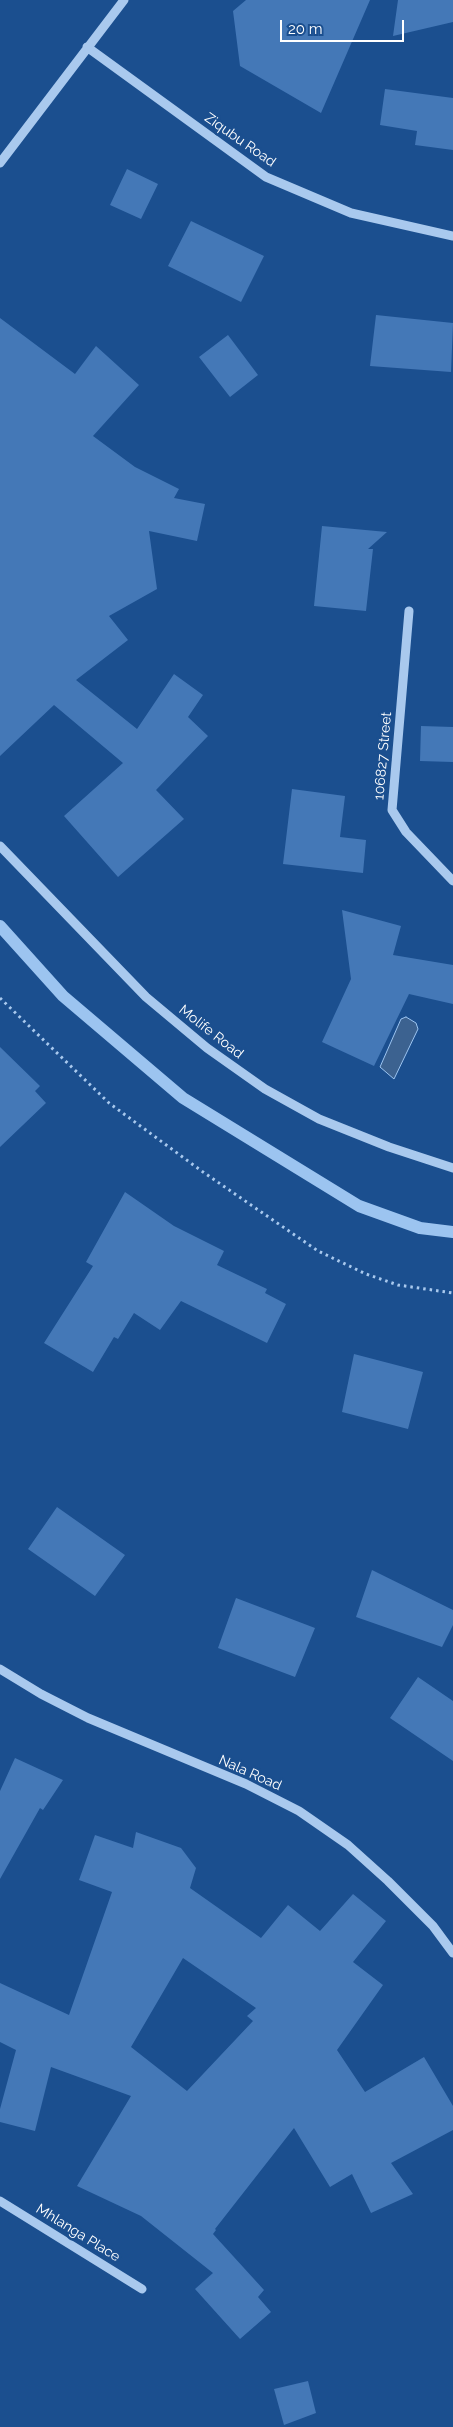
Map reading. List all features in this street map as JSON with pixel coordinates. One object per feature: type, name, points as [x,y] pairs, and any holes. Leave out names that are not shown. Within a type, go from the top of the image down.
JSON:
[{"type":"street","points":[[0,163],[124,0]]},
{"type":"street","name":"Ziqubu Road","points":[[87,47],[266,177],[350,213],[453,236]]},
{"type":"street","name":"106827 Street","points":[[409,612],[392,810],[406,832],[453,881]]},
{"type":"street","name":"Molife Road","points":[[0,846],[146,997],[207,1048],[265,1089],[319,1119],[389,1147],[453,1168]]},
{"type":"street","name":"Nala Road","points":[[0,1669],[41,1694],[88,1718],[246,1784],[299,1811],[348,1845],[388,1881],[433,1926],[453,1953]]},
{"type":"street","name":"Mhlanga Place","points":[[0,2201],[142,2288]]},
{"type":"path","points":[[0,998],[110,1103],[203,1172],[318,1251],[366,1274],[398,1285],[453,1293]]},
{"type":"water","points":[[406,1017],[416,1023],[418,1029],[394,1079],[380,1067],[401,1019]]},
{"type":"building","points":[[246,0],[370,0],[321,113],[240,66],[233,11]]},
{"type":"building","points":[[398,0],[453,0],[453,22],[393,36]]},
{"type":"building","points":[[385,89],[453,98],[453,150],[415,145],[417,131],[380,125]]},
{"type":"building","points":[[127,169],[158,184],[141,219],[110,205]]},
{"type":"building","points":[[191,221],[264,256],[241,302],[168,266]]},
{"type":"building","points":[[376,315],[453,323],[451,372],[370,366]]},
{"type":"building","points":[[0,318],[75,374],[96,346],[139,385],[93,436],[135,467],[179,489],[174,498],[205,504],[197,541],[149,531],[157,589],[109,616],[128,640],[76,680],[137,729],[174,674],[203,695],[188,717],[208,736],[156,790],[184,819],[118,877],[64,816],[123,763],[54,705],[0,756]]},
{"type":"building","points":[[228,335],[258,375],[230,397],[199,357]]},
{"type":"building","points":[[322,526],[387,532],[368,549],[373,549],[366,611],[314,606]]},
{"type":"building","points":[[421,726],[453,727],[453,762],[420,761]]},
{"type":"building","points":[[292,789],[345,796],[340,837],[366,840],[363,873],[283,864]]},
{"type":"building","points":[[342,910],[401,926],[393,955],[453,965],[453,1004],[409,994],[374,1066],[322,1042],[351,979]]},
{"type":"building","points":[[0,1047],[40,1086],[35,1091],[46,1103],[0,1147]]},
{"type":"building","points":[[125,1192],[174,1226],[224,1251],[217,1265],[267,1289],[265,1293],[286,1304],[267,1343],[181,1301],[160,1330],[134,1313],[118,1339],[114,1337],[93,1372],[44,1343],[93,1266],[86,1262]]},
{"type":"building","points":[[354,1354],[423,1372],[408,1429],[342,1412]]},
{"type":"building","points":[[57,1507],[125,1555],[95,1596],[28,1549]]},
{"type":"building","points":[[372,1570],[453,1610],[453,1625],[442,1647],[356,1617]]},
{"type":"building","points":[[236,1598],[315,1628],[295,1677],[218,1648]]},
{"type":"building","points":[[418,1677],[453,1701],[453,1761],[390,1718]]},
{"type":"building","points":[[15,1758],[63,1780],[43,1810],[40,1808],[0,1879],[0,1791]]},
{"type":"building","points":[[136,1832],[181,1848],[196,1868],[190,1888],[261,1938],[288,1905],[320,1931],[353,1894],[386,1921],[353,1962],[383,1985],[337,2050],[365,2092],[424,2057],[453,2106],[453,2130],[391,2163],[413,2194],[371,2213],[352,2174],[330,2187],[294,2128],[213,2234],[264,2290],[258,2297],[271,2312],[240,2339],[195,2289],[213,2273],[141,2216],[77,2186],[131,2096],[51,2067],[35,2131],[0,2122],[0,2109],[16,2050],[0,2042],[0,1983],[69,2015],[112,1892],[79,1880],[95,1835],[133,1848]],"holes":[[[183,1958],[256,2008],[247,2016],[253,2021],[187,2091],[131,2047]]]},
{"type":"building","points":[[308,2381],[316,2413],[284,2425],[274,2389]]},
{"type":"waterway","points":[[0,926],[63,996],[183,1098],[359,1206],[420,1228],[453,1232]]}]
